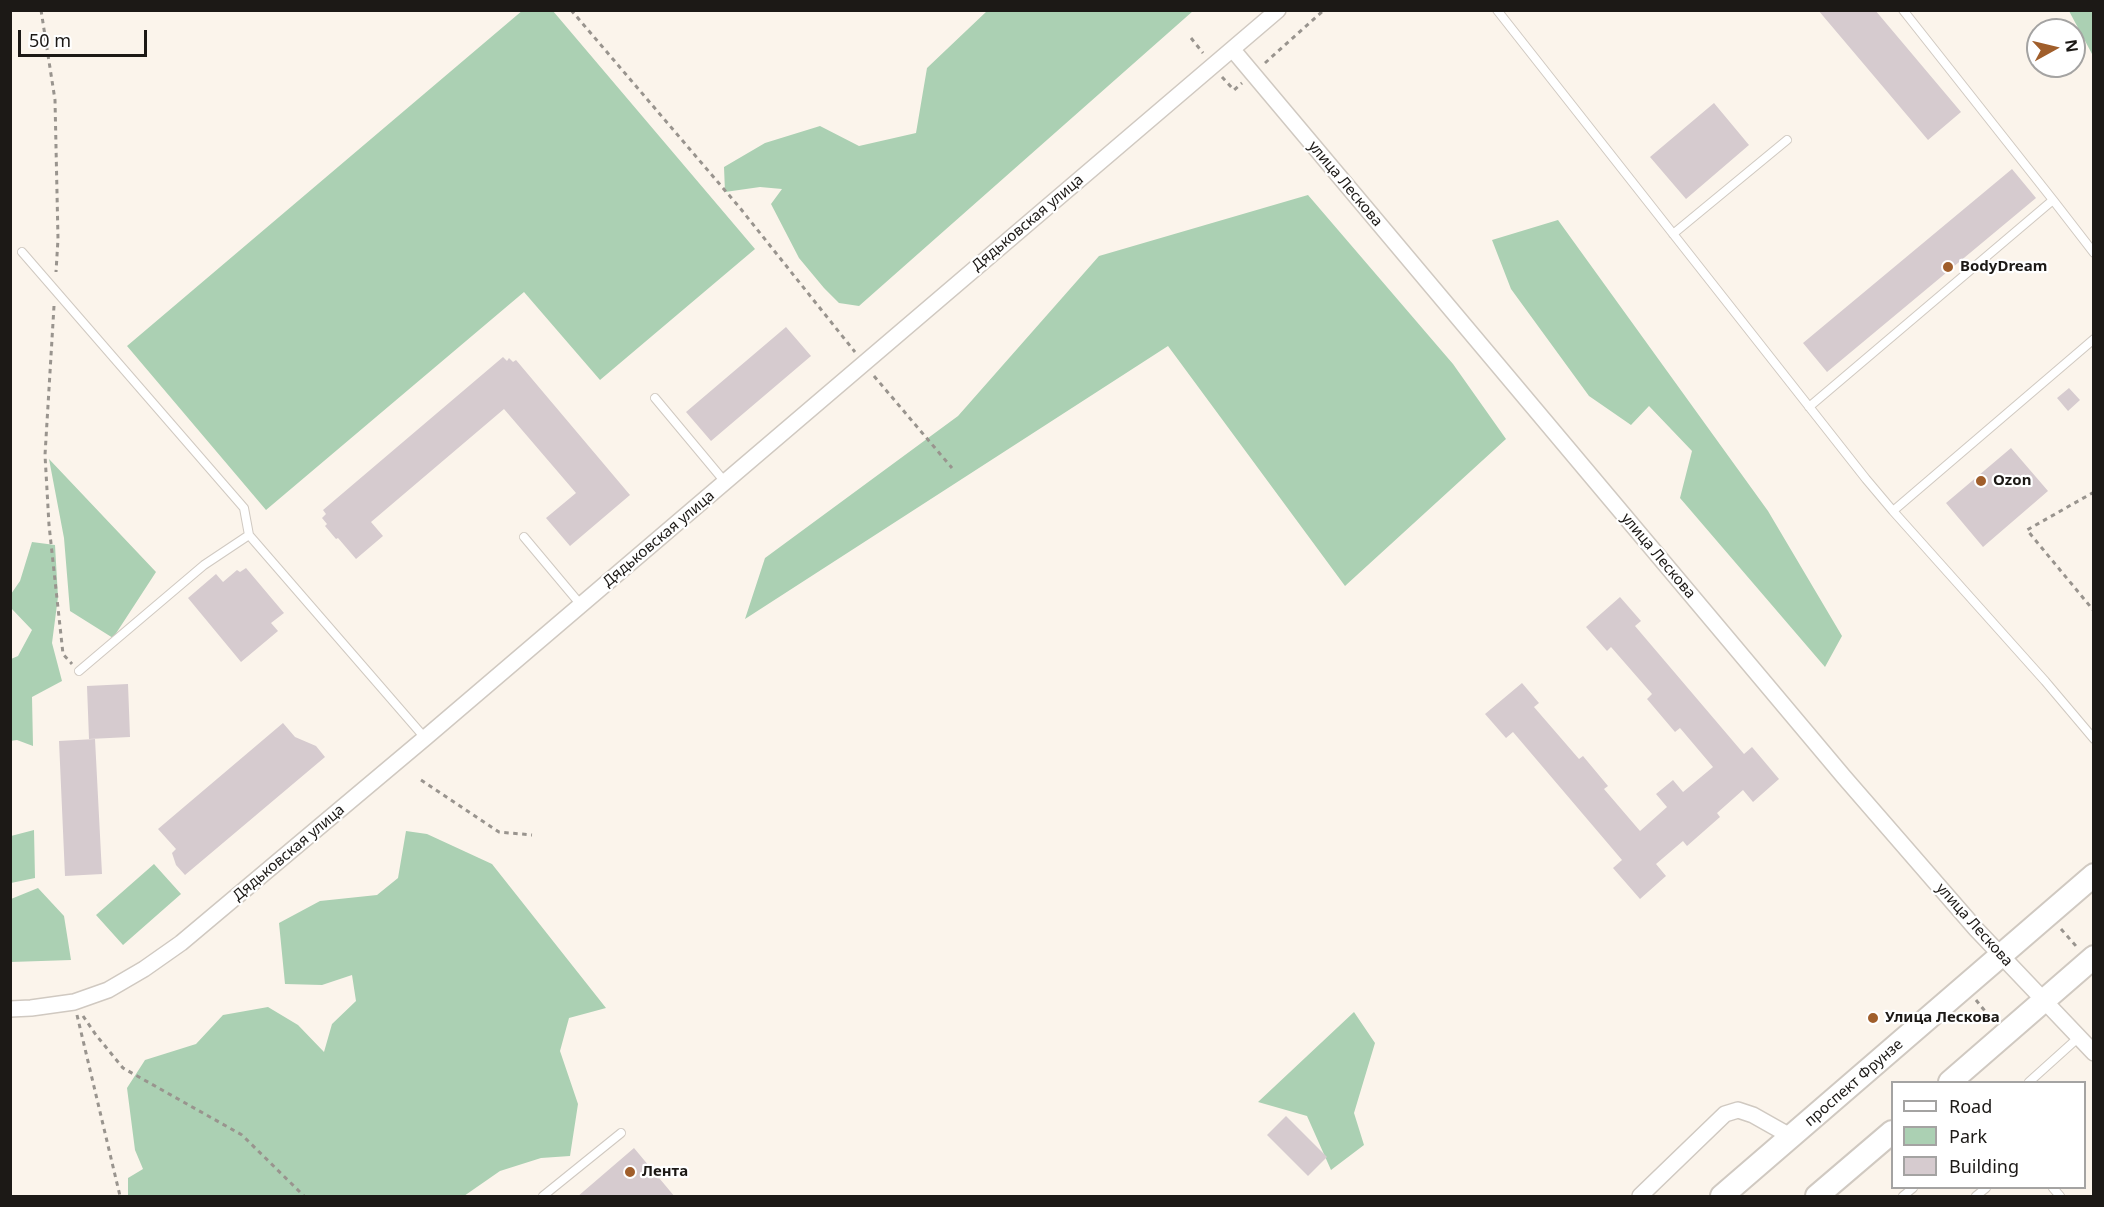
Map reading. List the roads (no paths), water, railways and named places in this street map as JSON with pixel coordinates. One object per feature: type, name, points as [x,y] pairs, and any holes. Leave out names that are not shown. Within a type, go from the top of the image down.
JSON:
[{"type":"main road","name":"проспект Фрунзе","points":[[1722,1197],[2094,875]]},
{"type":"main road","points":[[1952,1081],[2091,959]]},
{"type":"main road","points":[[1824,1195],[1891,1134]]},
{"type":"street","name":"Дядьковская улица","points":[[10,1009],[74,1002],[108,990],[182,943],[1278,10]]},
{"type":"street","name":"улица Лескова","points":[[1233,50],[1844,777],[1976,929],[2094,1053]]},
{"type":"street","points":[[1640,1197],[1725,1114],[1738,1110],[1753,1115],[1792,1137]]},
{"type":"lane","points":[[1497,10],[1893,511],[2094,739]]},
{"type":"lane","points":[[1903,10],[2094,253]]},
{"type":"lane","points":[[1673,234],[1787,140]]},
{"type":"lane","points":[[1809,407],[2053,200]]},
{"type":"lane","points":[[22,252],[244,508],[249,535],[425,738]]},
{"type":"lane","points":[[1893,511],[2094,339]]},
{"type":"lane","points":[[655,398],[725,482]]},
{"type":"lane","points":[[79,671],[204,565],[249,535]]},
{"type":"lane","points":[[524,537],[581,605]]},
{"type":"lane","points":[[2031,1081],[2079,1037]]},
{"type":"lane","points":[[543,1197],[621,1133]]},
{"type":"place","name":"BodyDream","points":[[1948,267]]},
{"type":"place","name":"Ozon","points":[[1981,481]]},
{"type":"place","name":"Улица Лескова","points":[[1873,1018]]},
{"type":"place","name":"Лента","points":[[630,1172]]}]
